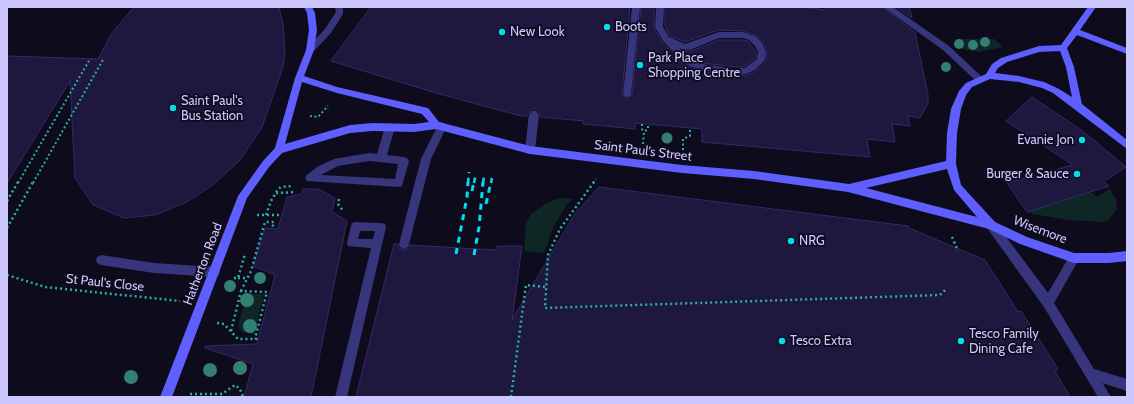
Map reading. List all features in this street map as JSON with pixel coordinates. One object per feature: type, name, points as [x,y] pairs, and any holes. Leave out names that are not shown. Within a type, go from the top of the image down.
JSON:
[{"type":"street","points":[[280,150],[299,78],[310,50],[313,30],[311,13],[308,7]]},
{"type":"street","points":[[310,50],[328,31],[340,12],[339,7]]},
{"type":"street","points":[[627,95],[636,7]]},
{"type":"street","points":[[660,7],[659,27],[666,39],[688,62],[701,67],[719,70],[746,71],[761,60],[762,52],[759,44],[752,38],[743,34],[719,35],[710,37],[692,46],[684,47],[666,39]]},
{"type":"street","points":[[887,7],[946,48],[979,79]]},
{"type":"street","points":[[1063,48],[1092,7]]},
{"type":"street","points":[[1074,31],[1127,51]]},
{"type":"street","points":[[1063,48],[1039,49],[1004,60],[995,66],[989,76],[1019,79],[1044,85],[1078,106],[1127,145]]},
{"type":"street","points":[[1063,48],[1070,67],[1078,106]]},
{"type":"street","name":"Wisemore","points":[[989,76],[979,79],[969,85],[962,93],[956,110],[952,132],[953,176],[966,200],[991,225],[1048,303],[1105,397]]},
{"type":"street","points":[[299,78],[337,90],[425,111],[439,126],[426,158],[404,244]]},
{"type":"street","points":[[530,150],[534,114]]},
{"type":"street","name":"Saint Paul's Street","points":[[280,150],[350,129],[439,126],[530,150],[682,169],[754,175],[848,188],[991,225]]},
{"type":"street","points":[[382,158],[390,127]]},
{"type":"street","name":"Hatherton Road","points":[[166,395],[215,272],[243,196],[266,164],[280,150]]},
{"type":"street","points":[[369,157],[382,158],[404,161],[399,184],[310,178],[320,170],[337,162],[369,157]]},
{"type":"street","name":"Saint Paul's Street","points":[[848,188],[952,164]]},
{"type":"street","name":"Wisemore","points":[[991,225],[1030,243],[1074,258],[1048,303]]},
{"type":"street","points":[[341,397],[380,227],[356,226],[352,243],[376,244]]},
{"type":"street","points":[[1074,258],[1109,258],[1127,256]]},
{"type":"street","points":[[101,260],[154,268],[215,272]]},
{"type":"street","points":[[1091,374],[1127,385]]},
{"type":"path","points":[[7,228],[104,58]]},
{"type":"path","points":[[7,201],[90,59]]},
{"type":"path","points":[[289,115],[318,117],[326,110],[337,90]]},
{"type":"path","points":[[642,124],[642,129],[644,132]]},
{"type":"path","points":[[602,159],[596,181],[580,199],[560,229],[548,254],[545,308],[940,295],[946,289]]},
{"type":"path","points":[[266,215],[271,201],[281,187],[297,186]]},
{"type":"path","points":[[276,193],[297,192]]},
{"type":"path","points":[[337,194],[339,197],[338,204],[356,226]]},
{"type":"path","points":[[271,215],[282,215]]},
{"type":"path","points":[[231,331],[241,291],[251,271],[265,222],[274,222],[272,228]]},
{"type":"path","name":"St Paul's Close","points":[[7,275],[45,287],[202,304]]},
{"type":"path","points":[[238,278],[247,278]]},
{"type":"path","points":[[511,397],[526,285],[546,287]]},
{"type":"path","points":[[195,322],[224,324],[238,339],[256,339],[267,292],[241,291]]},
{"type":"path","points":[[166,395],[222,394],[235,385],[240,389],[242,395],[245,395]]},
{"type":"green space","points":[[962,39],[994,39],[1003,47],[979,52],[962,49],[952,44]]},
{"type":"green space","points":[[1110,189],[1116,200],[1117,209],[1109,220],[1104,222],[1068,220],[1027,212],[1091,192],[1097,197]]},
{"type":"green space","points":[[560,198],[573,199],[567,204],[554,226],[544,253],[524,251],[526,223],[531,214],[547,203]]},
{"type":"green space","points":[[247,294],[264,294],[254,334],[242,332],[238,326]]},
{"type":"building","name":"Saint Paul's Bus Station","points":[[134,7],[279,7],[283,24],[285,51],[283,67],[262,127],[240,160],[214,184],[187,202],[155,215],[124,218],[93,205],[75,178],[70,81],[7,183],[7,56],[98,59],[112,33]]},
{"type":"building","name":"Park Place Shopping Centre","points":[[371,7],[630,7],[622,95],[627,100],[632,95],[641,7],[654,7],[654,28],[662,42],[684,65],[701,71],[736,76],[747,75],[756,71],[766,61],[767,51],[763,41],[755,35],[743,31],[719,30],[685,42],[670,36],[665,27],[665,7],[802,7],[826,10],[828,7],[882,7],[915,32],[928,95],[928,103],[920,118],[908,116],[910,126],[892,124],[895,142],[867,139],[870,157],[702,142],[702,129],[635,123],[635,129],[583,124],[584,121],[540,117],[540,113],[534,108],[528,113],[527,116],[521,116],[436,93],[331,61]]},
{"type":"building","points":[[896,7],[909,7],[912,18]]},
{"type":"building","points":[[719,40],[748,41],[756,52],[756,58],[744,67],[736,67],[702,63],[692,59],[685,51],[693,50]]},
{"type":"building","points":[[1032,97],[1084,132],[1126,167],[1103,182],[1109,186],[1027,212],[1007,183],[1073,165],[1006,121]]},
{"type":"building","points":[[599,187],[908,226],[909,228],[985,260],[1018,312],[1021,311],[1058,369],[1055,371],[1070,397],[356,397],[394,244],[398,244],[399,248],[403,250],[409,248],[410,245],[496,250],[497,246],[522,246],[512,320],[574,215]]},
{"type":"building","points":[[303,189],[318,189],[335,198],[332,212],[347,221],[311,397],[244,397],[253,364],[205,348],[205,346],[257,344],[275,275],[253,266],[265,228],[278,229],[287,197],[302,194]]},
{"type":"railway","points":[[468,183],[469,172]]},
{"type":"railway","points":[[474,183],[476,174]]},
{"type":"railway","points":[[483,183],[484,176]]},
{"type":"railway","points":[[491,183],[492,178]]},
{"type":"railway","points":[[456,254],[467,197],[468,182]]},
{"type":"railway","points":[[472,191],[474,182]]},
{"type":"railway","points":[[474,255],[479,227],[483,182]]},
{"type":"railway","points":[[486,204],[491,182]]},
{"type":"place","name":"Boots","points":[[607,27]]},
{"type":"place","name":"New Look","points":[[502,32]]},
{"type":"place","name":"Park Place Shopping Centre","points":[[640,65]]},
{"type":"place","name":"Saint Paul's Bus Station","points":[[173,108]]},
{"type":"place","name":"Evanie Jon","points":[[1082,140]]},
{"type":"place","name":"Burger & Sauce","points":[[1077,174]]},
{"type":"place","name":"NRG","points":[[791,241]]},
{"type":"place","name":"Tesco Extra","points":[[782,341]]},
{"type":"place","name":"Tesco Family Dining Cafe","points":[[961,341]]}]
